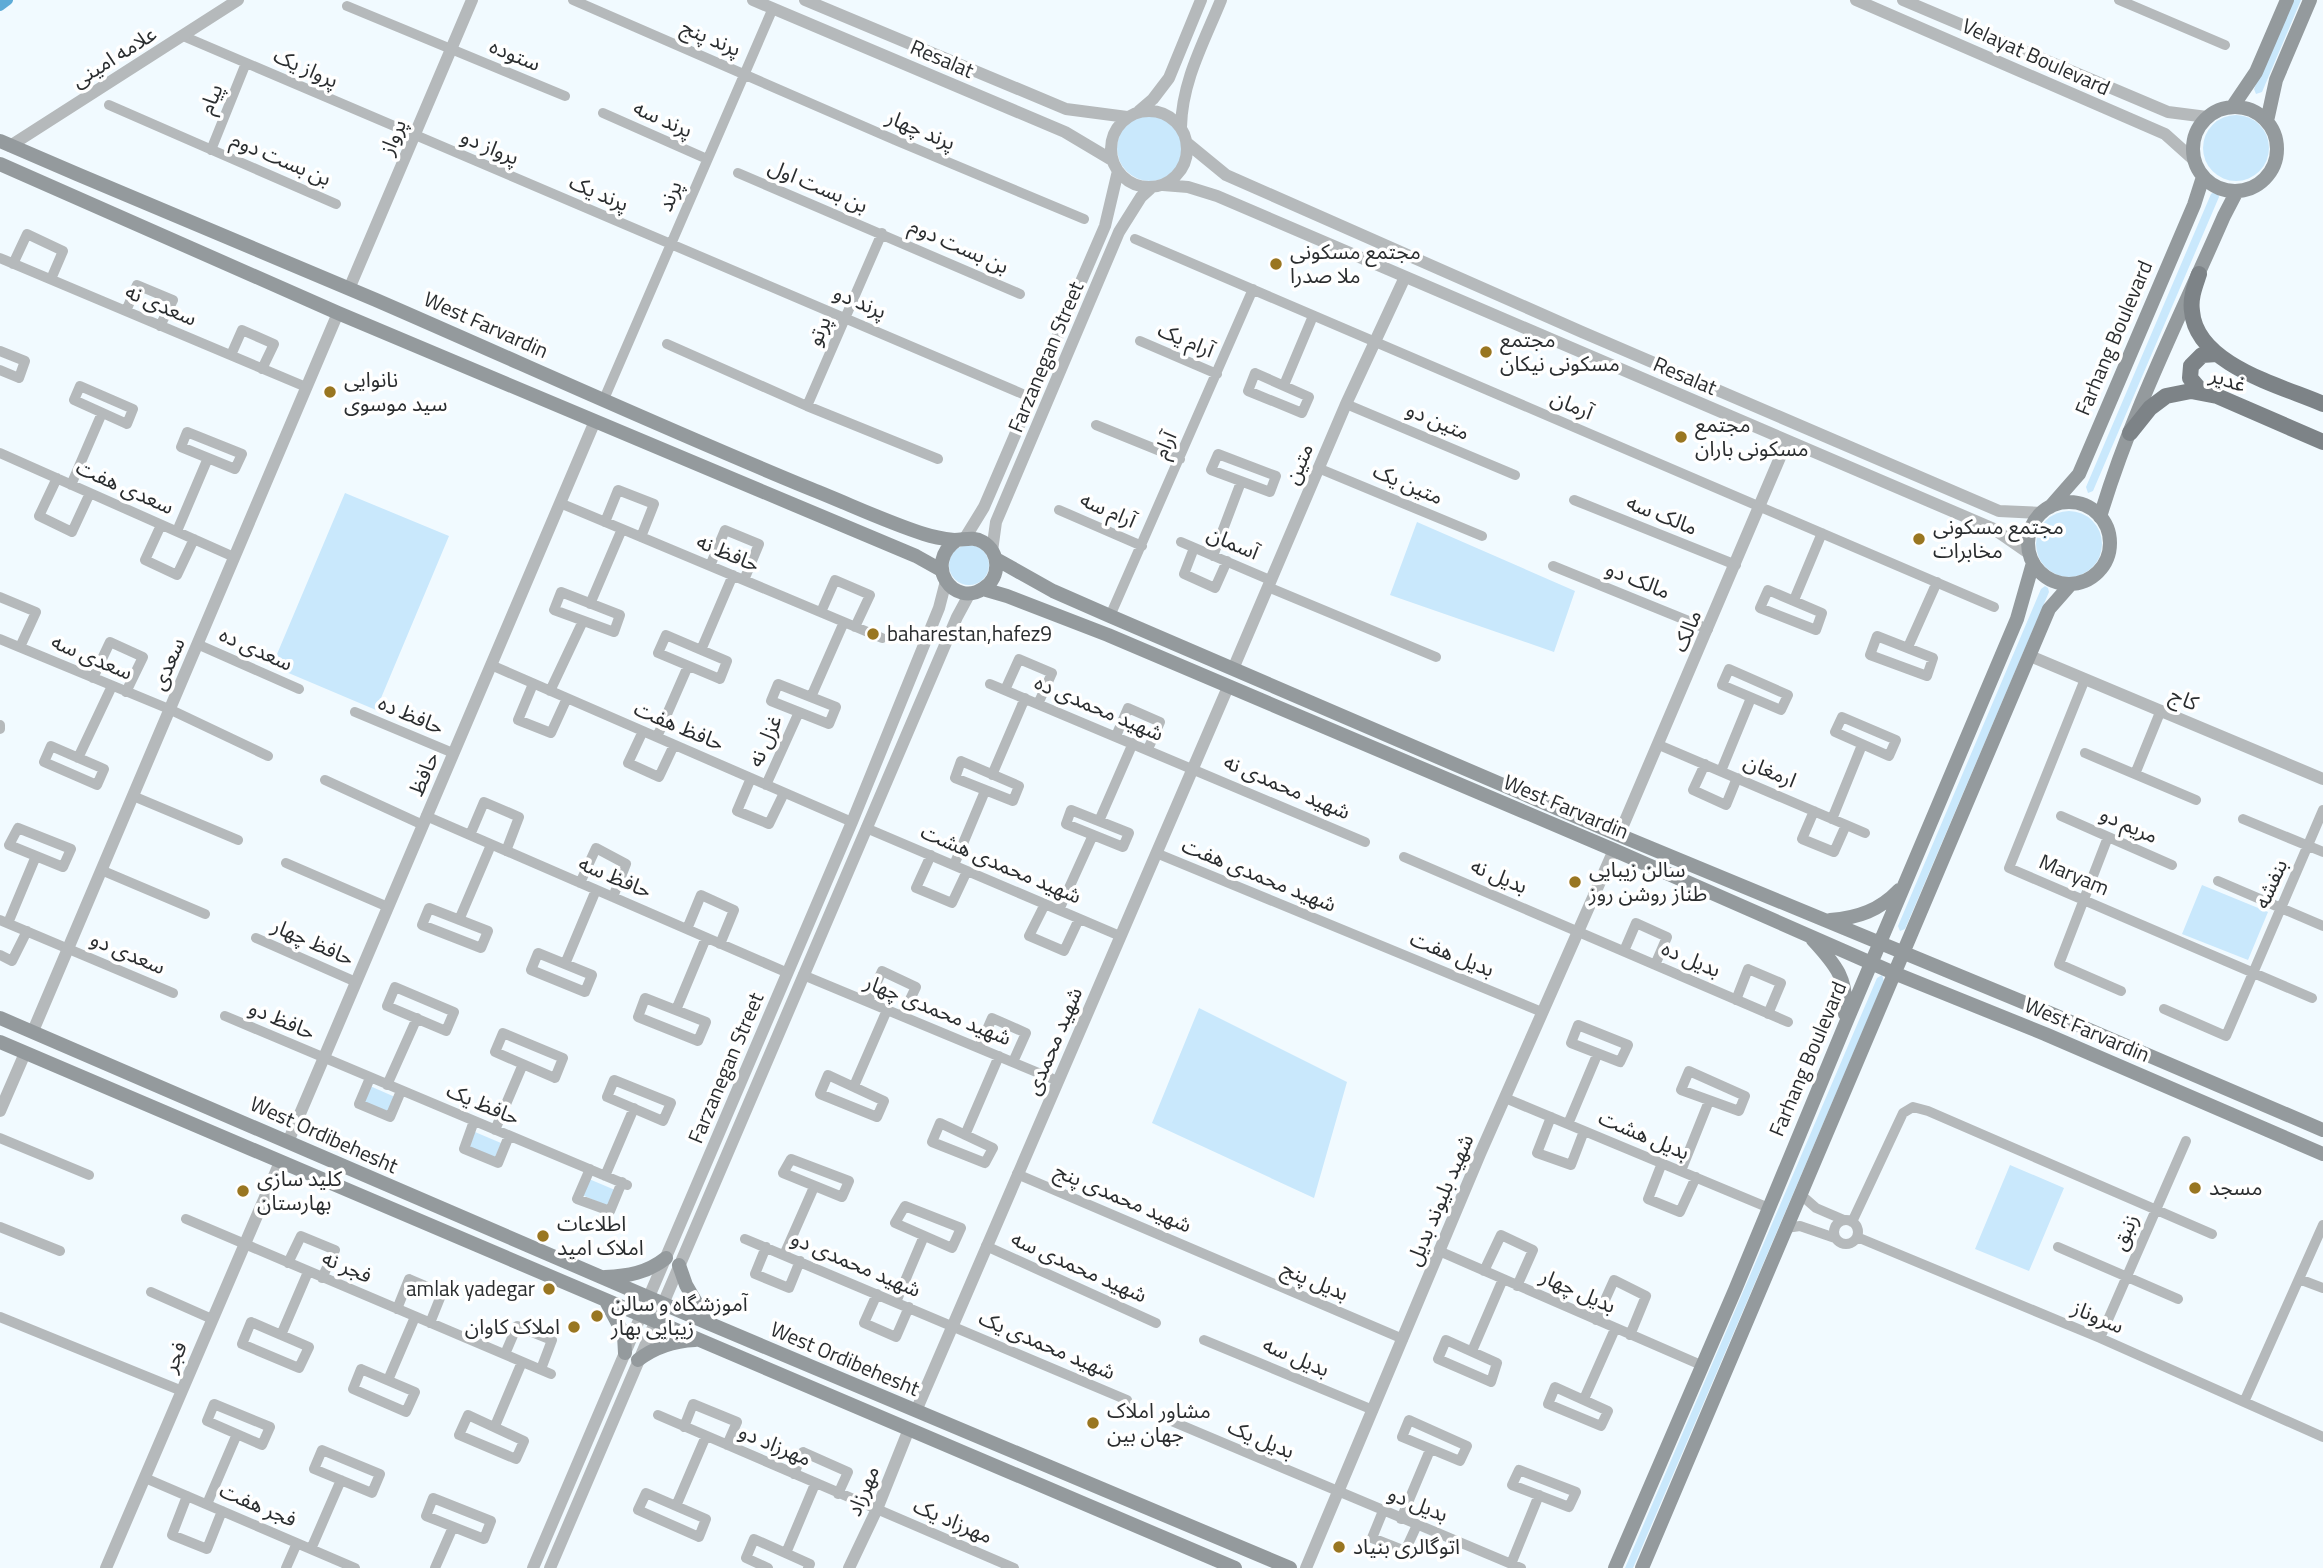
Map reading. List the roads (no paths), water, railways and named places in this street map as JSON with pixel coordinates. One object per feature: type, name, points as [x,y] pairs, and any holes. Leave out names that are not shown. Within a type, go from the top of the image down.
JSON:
[{"type":"main road","points":[[2233,106],[2256,72],[2287,0]]},
{"type":"main road","points":[[2267,121],[2276,80],[2310,0]]},
{"type":"main road","points":[[2233,106],[2252,110],[2267,121],[2273,129],[2278,147],[2275,165],[2264,181],[2247,190],[2237,191],[2219,188],[2203,177],[2194,160],[2193,141],[2207,117],[2215,111],[2233,106]]},
{"type":"main road","name":"West Farvardin","points":[[5,144],[793,481],[925,535],[961,539]]},
{"type":"main road","points":[[0,164],[338,313],[916,556],[961,592],[976,591],[994,576],[994,555],[981,540],[961,539],[944,553],[944,576]]},
{"type":"main road","name":"Farhang Boulevard","points":[[2046,510],[2079,474],[2194,205],[2203,177]]},
{"type":"main road","points":[[2100,517],[2130,433],[2237,191]]},
{"type":"main road","name":"غدیر","points":[[2199,274],[2191,303],[2192,314],[2198,332],[2217,354],[2231,365],[2323,404]]},
{"type":"main road","points":[[2201,391],[2190,379],[2191,366],[2202,355],[2217,354]]},
{"type":"main road","name":"غدیر","points":[[2130,433],[2150,408],[2166,396],[2185,391],[2201,391],[2323,442]]},
{"type":"main road","points":[[2067,503],[2077,503],[2093,510],[2100,517],[2109,533],[2110,551],[2103,567],[2089,579],[2071,584],[2053,581],[2045,576],[2031,558],[2029,536],[2032,527],[2046,510],[2067,503]]},
{"type":"main road","name":"West Farvardin","points":[[994,555],[1053,591],[1110,616],[1619,835],[2052,1013],[2323,1130]]},
{"type":"main road","name":"Farhang Boulevard","points":[[1615,1568],[2017,619],[2031,558]]},
{"type":"main road","points":[[1642,1568],[2049,609],[2071,584]]},
{"type":"main road","name":"West Farvardin","points":[[976,591],[1007,596],[1108,635],[2323,1154]]},
{"type":"main road","points":[[1827,921],[1868,913],[1886,903],[1905,884]]},
{"type":"main road","points":[[1807,934],[1828,957],[1847,993],[1844,1025]]},
{"type":"main road","points":[[2045,1034],[2052,1013]]},
{"type":"main road","name":"West Ordibehesht","points":[[0,1018],[708,1324],[1290,1568]]},
{"type":"main road","name":"West Ordibehesht","points":[[0,1042],[1235,1568]]},
{"type":"main road","points":[[602,1277],[630,1275],[673,1262],[708,1324]]},
{"type":"main road","points":[[605,1300],[618,1319],[632,1357],[682,1340],[699,1340]]},
{"type":"main road","points":[[1102,1511],[1109,1492]]},
{"type":"street","name":"علامه امینی","points":[[5,144],[239,0]]},
{"type":"street","name":"پرواز","points":[[349,289],[472,0]]},
{"type":"street","name":"پرند پنج","points":[[573,0],[745,73]]},
{"type":"street","name":"Resalat","points":[[753,0],[1065,132],[1115,166]]},
{"type":"street","name":"Resalat","points":[[805,0],[1066,109],[1132,115]]},
{"type":"street","points":[[1201,0],[1169,78],[1153,99],[1118,126],[1113,136],[1111,148],[1115,166],[1127,180],[1139,186],[1158,186],[1174,179],[1186,160],[1187,143],[1181,127],[1186,83],[1222,0]]},
{"type":"street","name":"Velayat Boulevard","points":[[1856,0],[2165,134],[2194,160]]},
{"type":"street","name":"Velayat Boulevard","points":[[1903,0],[1917,3],[2168,112],[2207,117]]},
{"type":"street","points":[[2119,0],[2225,45]]},
{"type":"street","name":"ستوده","points":[[347,6],[565,96]]},
{"type":"street","name":"پرند","points":[[604,399],[773,8]]},
{"type":"street","name":"پرواز یک","points":[[183,36],[414,136]]},
{"type":"street","name":"پیام","points":[[211,150],[246,63]]},
{"type":"street","name":"پرند چهار","points":[[745,73],[895,140],[1084,219]]},
{"type":"street","points":[[109,105],[211,150]]},
{"type":"street","points":[[1132,115],[1158,111],[1181,127]]},
{"type":"street","name":"پرند سه","points":[[603,113],[707,159]]},
{"type":"street","name":"پرواز دو","points":[[414,136],[551,193]]},
{"type":"street","name":"Resalat","points":[[1187,143],[1226,175],[1582,332],[1999,510],[2046,510]]},
{"type":"street","name":"بن بست دوم","points":[[211,150],[337,204]]},
{"type":"street","name":"Farzanegan Street","points":[[961,539],[984,507],[1105,226],[1115,166]]},
{"type":"street","name":"بن بست اول","points":[[738,173],[882,233]]},
{"type":"street","name":"Resalat","points":[[1158,186],[1188,187],[1217,196],[1994,529],[2031,558]]},
{"type":"street","name":"Farzanegan Street","points":[[994,555],[996,522],[1119,232],[1141,197],[1158,186]]},
{"type":"street","name":"پرند یک","points":[[551,193],[671,245]]},
{"type":"street","name":"بن بست دوم","points":[[882,233],[1020,294]]},
{"type":"street","name":"پرتو","points":[[807,406],[882,233]]},
{"type":"street","points":[[13,264],[27,234],[63,251],[51,279]]},
{"type":"street","name":"آرمان","points":[[1135,239],[1993,607]]},
{"type":"street","name":"پرند دو","points":[[671,245],[1032,398]]},
{"type":"street","name":"سعدی نه","points":[[0,258],[306,387]]},
{"type":"street","name":"متین","points":[[1234,669],[1318,468],[1405,277]]},
{"type":"street","points":[[126,311],[137,285],[173,300],[160,326]]},
{"type":"street","name":"آرام","points":[[1110,616],[1253,289]]},
{"type":"street","name":"سعدی","points":[[33,1031],[338,313]]},
{"type":"street","points":[[1284,384],[1313,316]]},
{"type":"street","points":[[231,355],[242,330],[274,344],[262,369]]},
{"type":"street","name":"آرام یک","points":[[1140,341],[1217,374]]},
{"type":"street","points":[[667,344],[807,406],[938,459]]},
{"type":"street","points":[[0,351],[25,361],[19,378],[0,370]]},
{"type":"street","points":[[1255,373],[1284,384],[1310,397],[1302,413],[1248,391],[1255,373]]},
{"type":"street","points":[[80,386],[133,409],[127,424],[102,413],[74,400],[80,386]]},
{"type":"street","name":"متین دو","points":[[1346,404],[1515,475]]},
{"type":"street","points":[[71,485],[102,413]]},
{"type":"street","name":"حافظ","points":[[288,1142],[595,421]]},
{"type":"street","points":[[1096,425],[1180,459]]},
{"type":"street","points":[[187,432],[242,454],[235,469],[208,458],[181,447],[187,432]]},
{"type":"street","name":"مالک","points":[[1619,835],[1787,441]]},
{"type":"street","name":"سعدی هفت","points":[[0,453],[234,557]]},
{"type":"street","points":[[1217,454],[1276,476],[1270,492],[1241,482],[1211,470],[1217,454]]},
{"type":"street","points":[[177,531],[208,458]]},
{"type":"street","name":"متین یک","points":[[1318,468],[1482,536]]},
{"type":"street","points":[[57,478],[39,516],[72,531],[90,493]]},
{"type":"street","points":[[1213,556],[1241,482]]},
{"type":"street","points":[[605,522],[618,490],[654,505],[641,537]]},
{"type":"street","name":"مالک سه","points":[[1574,500],[1736,565]]},
{"type":"street","name":"حافظ نه","points":[[560,503],[881,638]]},
{"type":"street","name":"آرام سه","points":[[1059,510],[1142,546]]},
{"type":"street","points":[[161,524],[145,560],[177,575],[194,539]]},
{"type":"street","points":[[590,604],[622,529]]},
{"type":"street","points":[[701,650],[738,578],[759,544],[725,530],[710,566]]},
{"type":"street","points":[[1794,600],[1822,533]]},
{"type":"street","name":"آسمان","points":[[1181,542],[1436,657]]},
{"type":"street","points":[[1194,548],[1184,574],[1215,588],[1227,561]]},
{"type":"street","name":"مالک دو","points":[[1553,566],[1708,629]]},
{"type":"street","name":"Farzanegan Street","points":[[673,1262],[788,973],[939,608],[944,576]]},
{"type":"street","points":[[811,697],[850,625],[870,595],[835,580],[821,612]]},
{"type":"street","points":[[1908,648],[1937,582]]},
{"type":"street","points":[[1768,590],[1794,600],[1822,613],[1816,630],[1760,608],[1768,590]]},
{"type":"street","name":"Farzanegan Street","points":[[550,1568],[656,1300],[803,975],[961,606],[976,591]]},
{"type":"street","points":[[561,592],[620,615],[614,632],[583,621],[554,610],[561,592]]},
{"type":"street","points":[[0,597],[36,612],[20,647]]},
{"type":"street","points":[[550,691],[583,621]]},
{"type":"street","points":[[666,635],[727,661],[720,679],[688,666],[658,653],[666,635]]},
{"type":"street","points":[[1877,636],[1908,648],[1933,659],[1927,676],[1870,655],[1877,636]]},
{"type":"street","points":[[93,678],[110,642],[143,657],[126,692]]},
{"type":"street","name":"سعدی سه","points":[[1,643],[20,647],[169,709],[268,756]]},
{"type":"street","name":"سعدی ده","points":[[197,643],[299,689]]},
{"type":"street","name":"کاج","points":[[2030,656],[2323,779]]},
{"type":"street","points":[[1005,690],[1019,659],[1052,673],[1038,704]]},
{"type":"street","name":"حافظ هفت","points":[[491,665],[852,822]]},
{"type":"street","points":[[657,737],[688,666]]},
{"type":"street","points":[[1729,669],[1788,695],[1781,710],[1751,698],[1722,685],[1729,669]]},
{"type":"street","name":"Maryam","points":[[2085,679],[2009,868],[2312,998]]},
{"type":"street","points":[[533,684],[518,720],[551,733],[567,698]]},
{"type":"street","points":[[778,684],[836,707],[829,724],[799,712],[771,701],[778,684]]},
{"type":"street","name":"شهید محمدی ده","points":[[990,684],[1193,768]]},
{"type":"street","points":[[78,758],[112,686]]},
{"type":"street","name":"شهید محمدی","points":[[916,1411],[1228,687]]},
{"type":"street","points":[[992,775],[1025,698]]},
{"type":"street","points":[[1721,771],[1751,698]]},
{"type":"street","points":[[1116,736],[1128,708],[1160,722],[1148,750]]},
{"type":"street","points":[[2135,774],[2161,710]]},
{"type":"street","name":"حافظ ده","points":[[355,712],[453,753]]},
{"type":"street","name":"غزل نه","points":[[766,785],[799,712]]},
{"type":"street","points":[[1842,716],[1896,740],[1889,756],[1862,745],[1835,732],[1842,716]]},
{"type":"street","points":[[642,731],[628,763],[659,777],[674,745]]},
{"type":"street","points":[[1099,821],[1133,743]]},
{"type":"street","name":"ارمغان","points":[[1659,745],[1865,833]]},
{"type":"street","points":[[1832,819],[1862,745]]},
{"type":"street","points":[[51,746],[78,758],[104,769],[97,785],[44,762],[51,746]]},
{"type":"street","points":[[2085,753],[2196,800]]},
{"type":"street","points":[[961,761],[1019,788],[1012,801],[985,791],[954,776],[961,761]]},
{"type":"street","points":[[1705,764],[1693,790],[1726,805],[1737,778]]},
{"type":"street","name":"شهید محمدی نه","points":[[1193,768],[1365,842]]},
{"type":"street","points":[[751,778],[737,811],[769,824],[784,793]]},
{"type":"street","name":"حافظ سه","points":[[325,780],[424,821],[470,835],[788,973]]},
{"type":"street","points":[[954,865],[985,791]]},
{"type":"street","points":[[133,796],[237,840]]},
{"type":"street","points":[[470,835],[484,802],[519,817],[506,851]]},
{"type":"street","points":[[1072,810],[1129,835],[1122,848],[1093,835],[1066,823],[1072,810]]},
{"type":"street","name":"بنفشه","points":[[2164,1009],[2227,1036],[2323,810]]},
{"type":"street","points":[[1814,811],[1802,839],[1834,852],[1846,825]]},
{"type":"street","name":"مریم دو","points":[[2061,816],[2172,865],[2108,837],[2083,900]]},
{"type":"street","points":[[2243,819],[2323,852]]},
{"type":"street","points":[[18,828],[71,849],[63,867],[36,856],[9,845],[18,828]]},
{"type":"street","name":"شهید محمدی هشت","points":[[866,828],[1120,936]]},
{"type":"street","points":[[1059,910],[1093,835]]},
{"type":"street","points":[[459,920],[491,845]]},
{"type":"street","points":[[580,883],[596,848],[626,864],[613,897]]},
{"type":"street","name":"شهید بلیوند بدیل","points":[[1306,1568],[1439,1251],[1614,850]]},
{"type":"street","name":"شهید محمدی هفت","points":[[1156,853],[1348,932]]},
{"type":"street","points":[[931,855],[916,888],[952,903],[967,871]]},
{"type":"street","points":[[4,921],[36,856]]},
{"type":"street","name":"بدیل نه","points":[[1404,857],[1578,931]]},
{"type":"street","points":[[286,863],[388,907]]},
{"type":"street","points":[[102,870],[205,914]]},
{"type":"street","points":[[2218,881],[2323,926]]},
{"type":"street","points":[[565,964],[596,890]]},
{"type":"street","points":[[687,929],[701,895],[733,910],[720,944]]},
{"type":"street","points":[[2083,900],[2059,964],[2122,991]]},
{"type":"street","points":[[1045,904],[1029,936],[1064,951],[1080,919]]},
{"type":"street","points":[[429,908],[459,920],[488,931],[481,948],[422,925],[429,908]]},
{"type":"street","name":"سعدی دو","points":[[4,921],[173,993]]},
{"type":"street","points":[[1624,951],[1636,923],[1667,937],[1655,965]]},
{"type":"street","points":[[0,955],[12,961],[27,931]]},
{"type":"street","name":"بدیل ده","points":[[1578,931],[1788,1022]]},
{"type":"street","name":"بدیل هفت","points":[[1348,932],[1542,1012]]},
{"type":"street","name":"حافظ چهار","points":[[256,938],[356,982]]},
{"type":"street","points":[[676,1010],[706,938]]},
{"type":"street","points":[[538,953],[565,964],[592,975],[585,992],[531,970],[538,953]]},
{"type":"street","points":[[1736,999],[1748,969],[1781,983],[1768,1014]]},
{"type":"street","points":[[868,1002],[882,971],[916,987],[902,1016]]},
{"type":"street","name":"شهید محمدی چهار","points":[[803,975],[1058,1081]]},
{"type":"street","points":[[395,987],[454,1012],[446,1031],[416,1018],[387,1006],[395,987]]},
{"type":"street","points":[[645,998],[676,1010],[706,1022],[698,1041],[638,1017],[645,998]]},
{"type":"street","points":[[854,1086],[887,1010]]},
{"type":"street","name":"حافظ دو","points":[[225,1016],[323,1059]]},
{"type":"street","points":[[387,1085],[416,1018]]},
{"type":"street","points":[[979,1048],[992,1018],[1026,1033],[1013,1062]]},
{"type":"street","points":[[1578,1025],[1628,1045],[1620,1062],[1597,1055],[1571,1043],[1578,1025]]},
{"type":"street","points":[[503,1032],[563,1058],[555,1078],[523,1064],[495,1052],[503,1032]]},
{"type":"street","points":[[0,1111],[25,1053]]},
{"type":"street","points":[[1568,1124],[1597,1055]]},
{"type":"street","points":[[965,1135],[999,1056]]},
{"type":"street","name":"حافظ یک","points":[[323,1059],[590,1169],[624,1184],[610,1212],[577,1199],[590,1169]]},
{"type":"street","points":[[495,1130],[523,1064]]},
{"type":"street","points":[[1689,1071],[1745,1096],[1739,1111],[1709,1101],[1681,1090],[1689,1071]]},
{"type":"street","points":[[828,1076],[854,1086],[884,1101],[877,1117],[820,1094],[828,1076]]},
{"type":"street","points":[[370,1078],[359,1104],[390,1117],[401,1091]]},
{"type":"street","points":[[614,1080],[671,1103],[663,1121],[634,1108],[607,1097],[614,1080]]},
{"type":"street","name":"بدیل هشت","points":[[1505,1098],[1769,1208]]},
{"type":"street","points":[[1681,1171],[1709,1101]]},
{"type":"street","points":[[1835,1238],[1835,1227],[1848,1221],[1903,1113],[1913,1107],[1928,1111],[2213,1234]]},
{"type":"street","points":[[605,1176],[634,1108]]},
{"type":"street","points":[[1551,1117],[1537,1153],[1571,1165],[1584,1131]]},
{"type":"street","points":[[474,1121],[464,1149],[498,1163],[509,1136]]},
{"type":"street","points":[[940,1123],[965,1135],[993,1148],[985,1163],[932,1142],[940,1123]]},
{"type":"street","points":[[0,1138],[89,1175]]},
{"type":"street","name":"زنبق","points":[[2100,1338],[2186,1141]]},
{"type":"street","points":[[791,1159],[849,1181],[842,1197],[814,1187],[783,1173],[791,1159]]},
{"type":"street","name":"فجر","points":[[106,1568],[279,1162]]},
{"type":"street","points":[[1662,1163],[1648,1199],[1680,1212],[1696,1177]]},
{"type":"street","name":"شهید محمدی پنج","points":[[1017,1174],[1213,1258]]},
{"type":"street","points":[[783,1255],[814,1187]]},
{"type":"street","points":[[1786,1228],[1800,1226],[1845,1244],[1853,1242],[1857,1237],[1857,1228],[1848,1221],[1816,1208],[1800,1194]]},
{"type":"street","points":[[905,1206],[961,1228],[952,1248],[924,1236],[895,1223],[905,1206]]},
{"type":"street","name":"فجر نه","points":[[186,1219],[322,1278],[522,1362],[546,1371],[552,1340],[517,1326],[505,1354]]},
{"type":"street","points":[[2244,1402],[2323,1225]]},
{"type":"street","points":[[0,1227],[60,1251]]},
{"type":"street","points":[[1484,1271],[1501,1235],[1533,1250],[1517,1286]]},
{"type":"street","points":[[288,1263],[301,1236],[335,1250],[322,1278]]},
{"type":"street","points":[[896,1301],[924,1236]]},
{"type":"street","name":"سروناز","points":[[1857,1237],[2100,1338],[2323,1437]]},
{"type":"street","name":"شهید محمدی دو","points":[[745,1238],[952,1325]]},
{"type":"street","name":"شهید محمدی سه","points":[[986,1246],[1156,1323]]},
{"type":"street","points":[[766,1247],[755,1274],[789,1288],[800,1261]]},
{"type":"street","points":[[2059,1247],[2178,1298]]},
{"type":"street","name":"بدیل چهار","points":[[1439,1251],[1701,1366]]},
{"type":"street","name":"بدیل پنج","points":[[1213,1258],[1403,1339]]},
{"type":"street","points":[[281,1335],[308,1272]]},
{"type":"street","points":[[397,1309],[409,1279],[442,1293],[430,1323]]},
{"type":"street","points":[[1472,1351],[1503,1279]]},
{"type":"street","points":[[2299,1279],[2323,1288]]},
{"type":"street","points":[[1596,1320],[1614,1280],[1646,1296],[1629,1335]]},
{"type":"street","points":[[151,1292],[212,1320]]},
{"type":"street","points":[[877,1294],[864,1323],[896,1337],[909,1307]]},
{"type":"street","points":[[388,1380],[415,1317]]},
{"type":"street","points":[[0,1318],[182,1391]]},
{"type":"street","points":[[251,1322],[281,1335],[309,1347],[299,1368],[242,1344],[251,1322]]},
{"type":"street","name":"شهید محمدی یک","points":[[952,1325],[1126,1400]]},
{"type":"street","points":[[1584,1399],[1615,1329]]},
{"type":"street","name":"بدیل سه","points":[[1204,1340],[1373,1410]]},
{"type":"street","points":[[1446,1340],[1472,1351],[1497,1363],[1491,1382],[1438,1359],[1446,1340]]},
{"type":"street","name":"Farzanegan Street","points":[[533,1568],[632,1357]]},
{"type":"street","points":[[495,1426],[522,1362]]},
{"type":"street","points":[[361,1369],[388,1380],[415,1392],[406,1412],[353,1388],[361,1369]]},
{"type":"street","points":[[1555,1387],[1584,1399],[1608,1410],[1601,1426],[1548,1405],[1555,1387]]},
{"type":"street","points":[[214,1404],[270,1427],[262,1444],[237,1434],[207,1422],[214,1404]]},
{"type":"street","points":[[684,1427],[693,1404],[737,1422],[727,1446]]},
{"type":"street","points":[[468,1415],[495,1426],[524,1441],[516,1459],[459,1435],[468,1415]]},
{"type":"street","name":"مهرزاد دو","points":[[658,1415],[877,1509]]},
{"type":"street","name":"بدیل یک","points":[[1170,1420],[1338,1493]]},
{"type":"street","points":[[1409,1420],[1466,1446],[1460,1461],[1430,1450],[1402,1437],[1409,1420]]},
{"type":"street","name":"مهرزاد","points":[[849,1568],[877,1509],[909,1429]]},
{"type":"street","points":[[207,1504],[237,1434]]},
{"type":"street","points":[[676,1506],[706,1436]]},
{"type":"street","points":[[322,1450],[380,1474],[372,1493],[341,1480],[314,1469],[322,1450]]},
{"type":"street","points":[[1401,1518],[1430,1450]]},
{"type":"street","points":[[793,1474],[803,1452],[848,1472],[838,1494]]},
{"type":"street","points":[[1519,1470],[1576,1492],[1569,1507],[1539,1495],[1513,1485],[1519,1470]]},
{"type":"street","name":"فجر هفت","points":[[145,1478],[355,1568]]},
{"type":"street","points":[[312,1549],[341,1480]]},
{"type":"street","points":[[786,1553],[815,1484]]},
{"type":"street","points":[[646,1493],[676,1506],[706,1519],[699,1537],[638,1510],[646,1493]]},
{"type":"street","name":"بدیل دو","points":[[1338,1493],[1516,1566]]},
{"type":"street","points":[[1516,1566],[1539,1495]]},
{"type":"street","points":[[187,1496],[172,1535],[208,1549],[222,1511]]},
{"type":"street","points":[[433,1498],[491,1521],[484,1539],[453,1527],[426,1516],[433,1498]]},
{"type":"street","name":"مهرزاد یک","points":[[877,1509],[1014,1568]]},
{"type":"street","points":[[1383,1511],[1372,1538],[1383,1543],[1405,1552],[1417,1525]]},
{"type":"street","points":[[435,1568],[453,1527]]},
{"type":"street","points":[[768,1568],[746,1558],[754,1539],[810,1564],[808,1568]]},
{"type":"street","points":[[286,1568],[297,1543]]},
{"type":"street","points":[[324,1568],[329,1557]]},
{"type":"street","points":[[1490,1568],[1494,1557]]},
{"type":"waterway","points":[[0,6],[8,0]]},
{"type":"place","name":"مجتمع مسکونی ملا صدرا","points":[[1276,264]]},
{"type":"place","name":"مجتمع مسکونی نیکان","points":[[1486,352]]},
{"type":"place","name":"نانوایی سید موسوی","points":[[330,392]]},
{"type":"place","name":"مجتمع مسکونی باران","points":[[1681,437]]},
{"type":"place","name":"مجتمع مسکونی مخابرات","points":[[1919,539]]},
{"type":"place","name":"baharestan,hafez9","points":[[873,634]]},
{"type":"place","name":"سالن زیبایی طناز روشن روز","points":[[1575,882]]},
{"type":"place","name":"مسجد","points":[[2195,1188]]},
{"type":"place","name":"کلید سازی بهارستان","points":[[243,1191]]},
{"type":"place","name":"اطلاعات املاک امید","points":[[543,1236]]},
{"type":"place","name":"amlak yadegar","points":[[549,1289]]},
{"type":"place","name":"آموزشگاه و سالن زیبایی بهار","points":[[597,1316]]},
{"type":"place","name":"املاک کاوان","points":[[574,1327]]},
{"type":"place","name":"مشاور املاک جهان بین","points":[[1093,1423]]},
{"type":"place","name":"اتوگالری بنیاد","points":[[1339,1547]]}]
